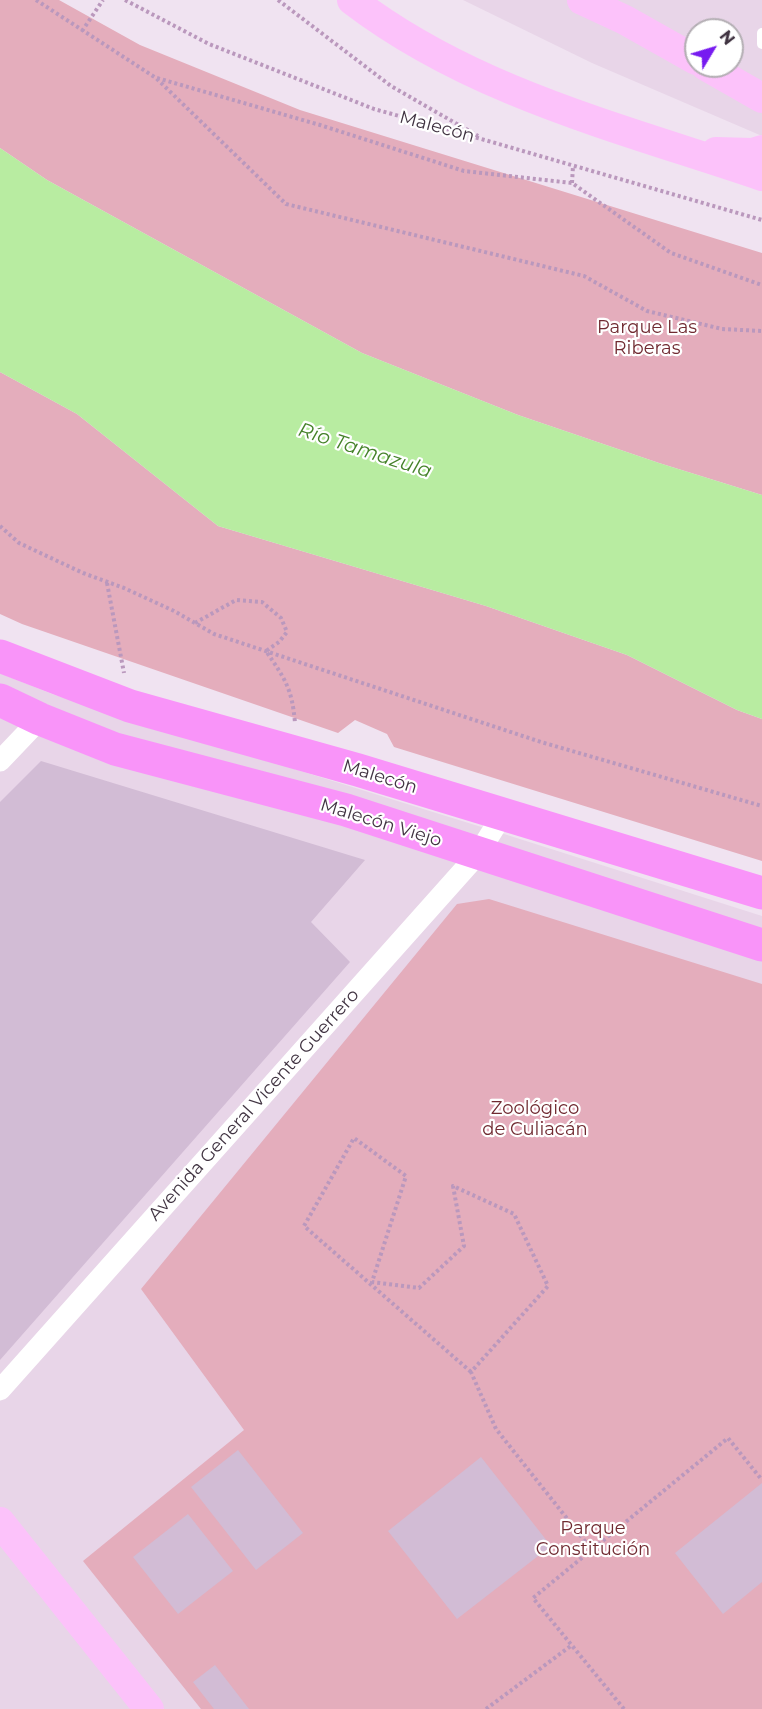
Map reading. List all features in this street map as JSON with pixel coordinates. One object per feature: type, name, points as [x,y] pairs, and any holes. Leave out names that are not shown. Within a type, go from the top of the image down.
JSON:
[{"type":"main road","points":[[352,0],[383,24],[509,90],[585,119],[762,176]]},
{"type":"main road","points":[[582,0],[619,10],[684,52]]},
{"type":"main road","points":[[727,78],[762,98]]},
{"type":"main road","points":[[686,150],[741,154],[762,150]]},
{"type":"main road","name":"Malecón","points":[[0,656],[130,706],[297,753],[762,893]]},
{"type":"main road","name":"Malecón Viejo","points":[[0,700],[115,749],[346,810],[762,945]]},
{"type":"main road","points":[[40,719],[53,711],[62,709],[130,706]]},
{"type":"main road","points":[[0,1522],[149,1709]]},
{"type":"street","points":[[0,761],[40,719]]},
{"type":"street","name":"Avenida General Vicente Guerrero","points":[[0,1390],[478,854],[503,814]]},
{"type":"lane","points":[[762,33],[762,44]]},
{"type":"path","points":[[36,0],[156,78],[286,204],[584,276],[647,311],[722,329],[762,331]]},
{"type":"path","points":[[82,31],[103,0]]},
{"type":"path","name":"Malecón","points":[[125,0],[209,44],[374,109],[762,220]]},
{"type":"path","points":[[278,0],[391,86],[483,139]]},
{"type":"path","points":[[156,78],[321,125],[464,171],[572,183],[672,253],[762,285]]},
{"type":"path","points":[[572,183],[573,165]]},
{"type":"path","points":[[0,526],[19,543],[174,611],[214,634],[541,742],[762,806]]},
{"type":"path","points":[[107,583],[130,706]]},
{"type":"path","points":[[195,623],[236,600],[262,602],[281,618],[287,632],[279,642],[266,651]]},
{"type":"path","points":[[266,651],[287,681],[294,705],[297,753]]},
{"type":"path","points":[[471,1372],[548,1286],[514,1214],[453,1186],[464,1246],[419,1288],[372,1282],[406,1176],[354,1138],[304,1226],[471,1372],[496,1430],[592,1550]]},
{"type":"path","points":[[624,1709],[533,1598],[728,1438],[762,1480]]},
{"type":"path","points":[[486,1709],[572,1645]]},
{"type":"shaded area","points":[[463,0],[762,0],[762,136],[592,63]]},
{"type":"shaded area","points":[[0,673],[52,694],[762,916],[762,1709],[0,1709]]},
{"type":"green space","name":"Parque Las Riberas","points":[[0,0],[59,0],[140,45],[300,110],[762,253],[762,495],[518,415],[362,353],[47,180],[0,148]]},
{"type":"green space","points":[[0,372],[77,414],[218,526],[486,606],[627,655],[737,710],[762,719],[762,861],[394,747],[387,734],[355,720],[338,733],[22,624],[0,614]]},
{"type":"green space","points":[[489,899],[762,984],[762,1709],[201,1709],[83,1561],[244,1430],[141,1289],[457,904]]},
{"type":"water","name":"Río Tamazula","points":[[0,148],[47,180],[362,353],[518,415],[762,495],[762,719],[737,710],[627,655],[486,606],[218,526],[77,414],[0,372]]},
{"type":"building","points":[[41,761],[365,860],[311,922],[350,962],[0,1360],[0,802]]},
{"type":"building","points":[[238,1450],[303,1533],[256,1570],[191,1487]]},
{"type":"building","points":[[481,1457],[551,1546],[457,1619],[388,1531]]},
{"type":"building","points":[[762,1483],[762,1582],[723,1614],[675,1553]]},
{"type":"building","points":[[188,1514],[233,1571],[178,1614],[133,1557]]},
{"type":"building","points":[[215,1665],[249,1709],[214,1709],[193,1682]]},
{"type":"park label","name":"Zoológico de Culiacán","points":[[535,1119]]},
{"type":"park label","name":"Parque Constitución","points":[[593,1540]]}]
